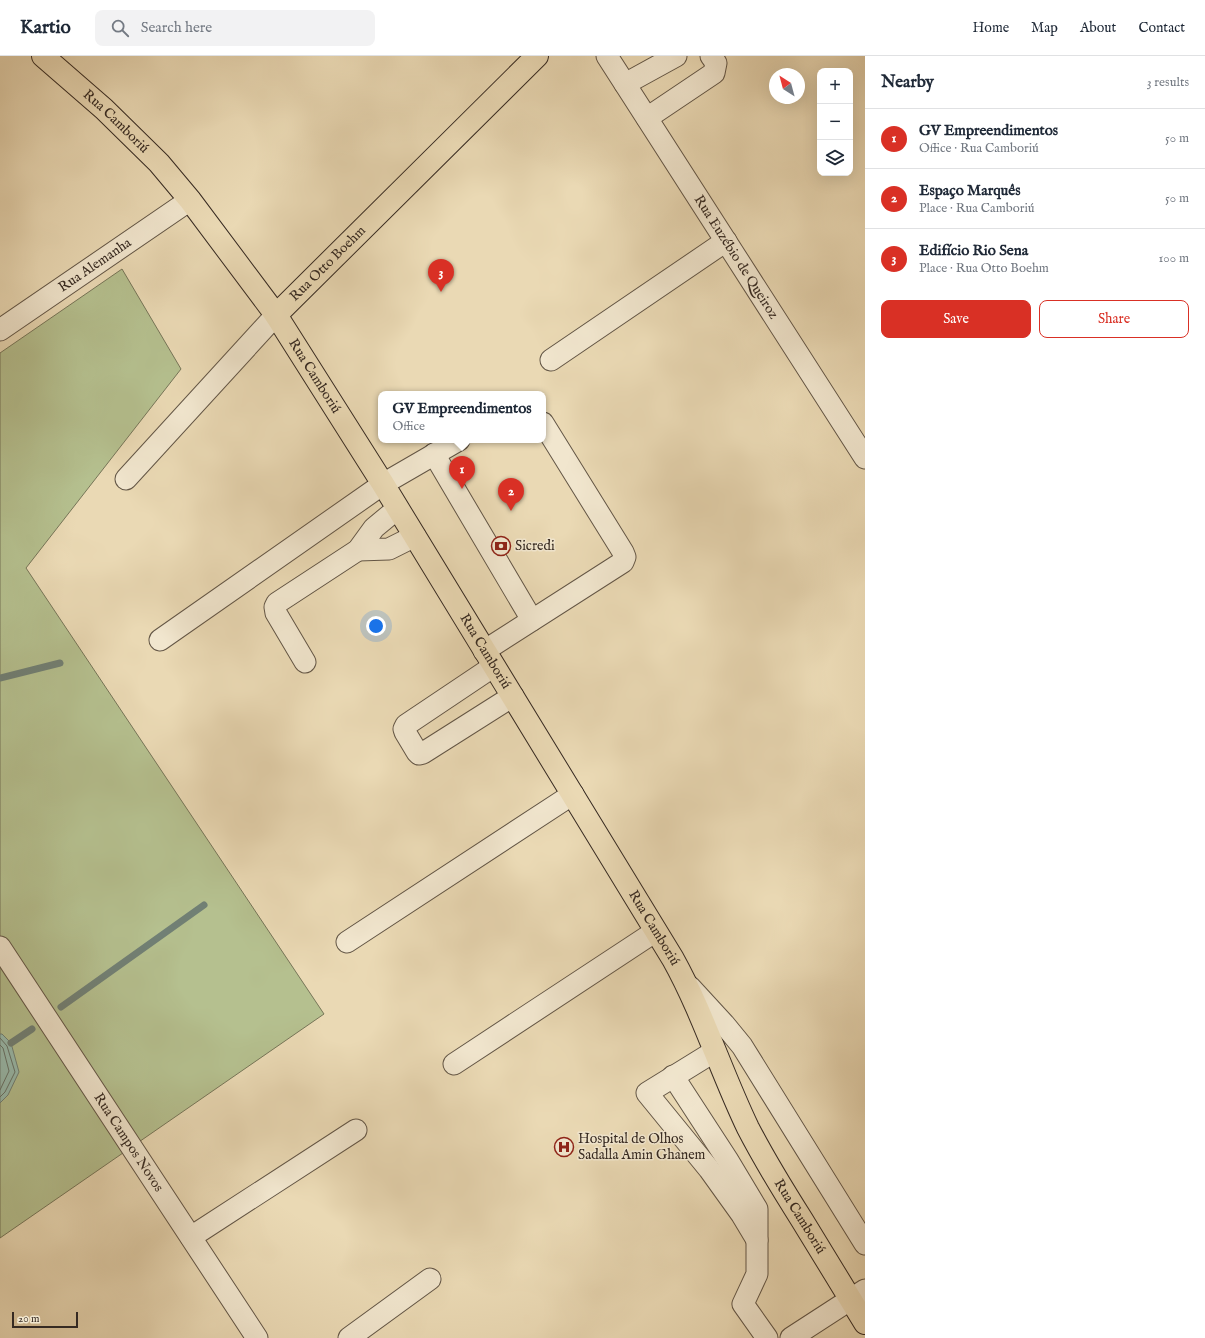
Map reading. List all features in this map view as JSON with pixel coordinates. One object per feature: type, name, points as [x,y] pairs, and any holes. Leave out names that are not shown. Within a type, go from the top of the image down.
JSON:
[{"type":"main road","name":"Rua Camboriú","points":[[44,56],[131,134],[159,163],[190,200],[276,316],[383,484],[656,931],[688,986],[701,1014],[735,1100],[766,1161],[858,1295],[865,1323]]},
{"type":"main road","name":"Rua Otto Boehm","points":[[276,316],[537,56]]},
{"type":"street","name":"Rua Euzébio de Queiroz","points":[[607,56],[865,458]]},
{"type":"street","points":[[625,84],[676,56]]},
{"type":"street","points":[[647,118],[714,73],[716,63],[711,56]]},
{"type":"street","name":"Rua Alemanha","points":[[0,330],[190,200]]},
{"type":"street","points":[[551,360],[726,241]]},
{"type":"street","name":"Rua Otto Boehm","points":[[126,479],[276,316]]},
{"type":"street","points":[[513,696],[423,753],[419,754],[417,752],[404,729],[406,725],[467,684],[489,658],[532,620],[623,562],[625,557],[619,545],[546,428]]},
{"type":"street","points":[[160,640],[383,484],[454,443]]},
{"type":"street","points":[[434,454],[532,620]]},
{"type":"street","points":[[304,662],[276,613],[275,607],[277,603],[358,550],[374,528],[397,509]]},
{"type":"street","points":[[358,550],[389,549],[415,536]]},
{"type":"street","points":[[467,684],[486,714]]},
{"type":"street","points":[[440,702],[456,732]]},
{"type":"street","points":[[348,942],[573,794]]},
{"type":"street","points":[[454,1064],[656,931]]},
{"type":"street","name":"Rua Campos Novos","points":[[0,948],[257,1338]]},
{"type":"street","points":[[688,986],[724,1024],[742,1046],[865,1244]]},
{"type":"street","points":[[714,1050],[647,1093],[709,1169],[742,1215],[758,1242]]},
{"type":"street","points":[[673,1076],[727,1159],[757,1209],[757,1274],[742,1304],[767,1338]]},
{"type":"street","points":[[191,1237],[356,1130]]},
{"type":"street","points":[[349,1338],[430,1279]]},
{"type":"street","points":[[792,1338],[858,1295]]},
{"type":"green space","points":[[122,269],[181,369],[26,568],[324,1014],[0,1238],[0,353]]},
{"type":"water","points":[[0,1034],[2,1034],[11,1043],[19,1072],[8,1095],[0,1103]]},
{"type":"waterway","points":[[0,678],[60,663]]},
{"type":"waterway","points":[[61,1007],[204,905]]},
{"type":"waterway","points":[[11,1043],[32,1029]]},
{"type":"place","name":"Edifício Rio Sena","points":[[441,292]]},
{"type":"place","name":"GV Empreendimentos","points":[[462,489]]},
{"type":"place","name":"Espaço Marquês","points":[[511,511]]},
{"type":"place","name":"Sicredi","points":[[501,546]]},
{"type":"place","name":"Hospital de Olhos Sadalla Amin Ghanem","points":[[564,1147]]}]
